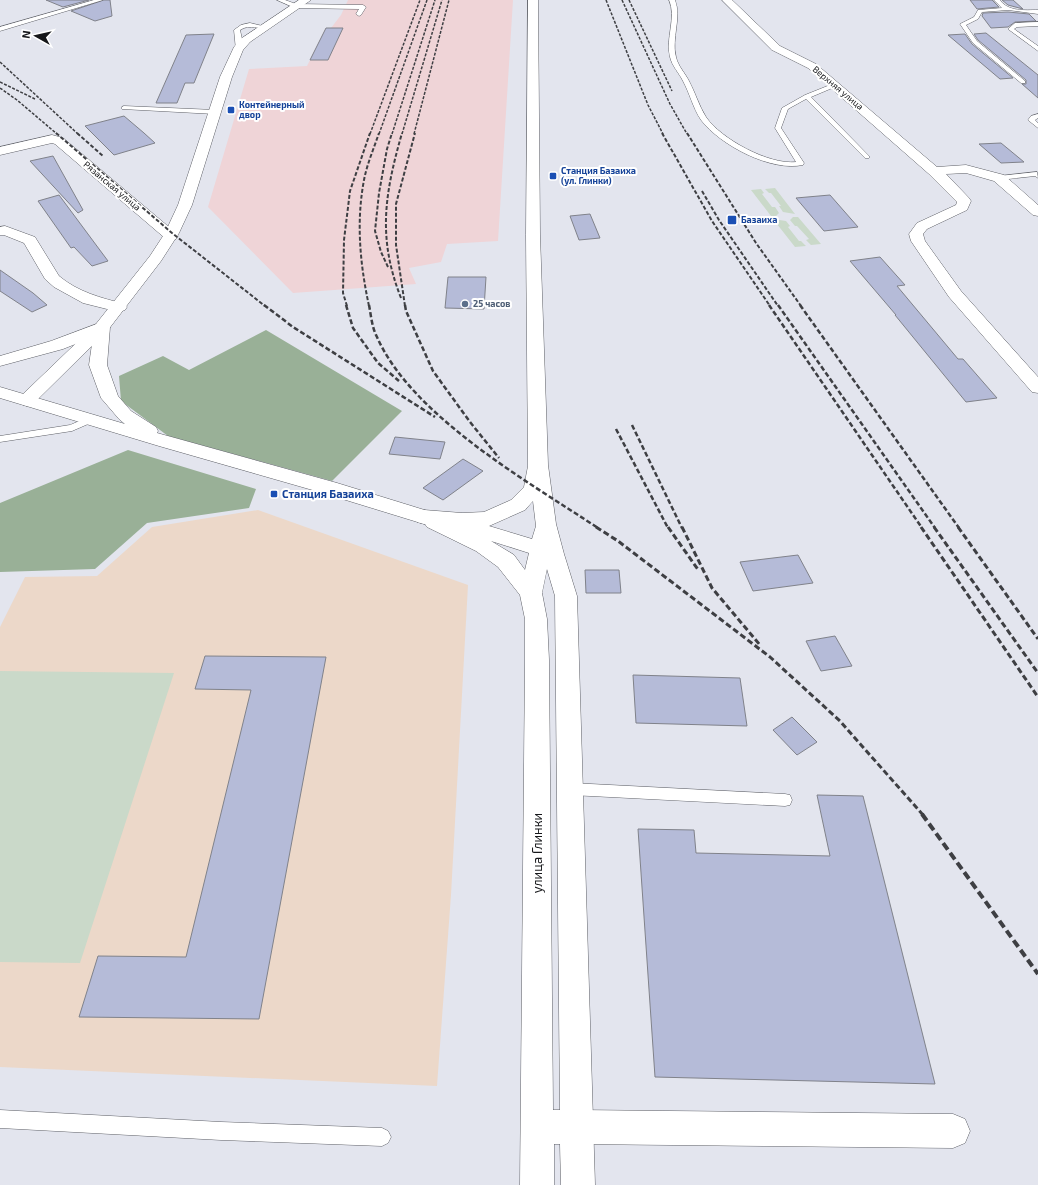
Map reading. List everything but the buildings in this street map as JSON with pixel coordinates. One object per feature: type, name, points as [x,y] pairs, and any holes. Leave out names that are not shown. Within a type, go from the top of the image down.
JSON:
[{"type":"main road","points":[[27,400],[102,327],[119,307],[171,236],[185,205],[226,77],[238,50],[246,40],[306,0]]},
{"type":"main road","points":[[533,0],[533,235],[538,465],[546,524],[546,552],[566,596],[578,1185]]},
{"type":"main road","name":"Верхняя улица","points":[[727,0],[776,48],[812,66],[835,85],[934,171],[964,202],[962,207],[922,226],[916,234],[918,241],[955,294],[1038,388]]},
{"type":"main road","name":"Рязанская улица","points":[[0,151],[52,139],[59,141],[171,236]]},
{"type":"main road","points":[[934,171],[966,169],[999,178],[1038,212]]},
{"type":"main road","points":[[2,228],[30,240],[53,279],[59,284],[88,300],[119,307]]},
{"type":"main road","points":[[0,361],[57,345],[102,327]]},
{"type":"main road","points":[[102,327],[98,365],[110,398],[125,415],[166,442]]},
{"type":"main road","points":[[0,392],[166,442],[330,488],[424,517],[505,537],[546,552]]},
{"type":"main road","points":[[424,517],[487,520],[518,505],[533,489],[538,465]]},
{"type":"main road","points":[[424,517],[483,546],[506,561],[532,593]]},
{"type":"main road","name":"улица Глинки","points":[[537,1185],[537,626],[532,593],[546,552]]},
{"type":"main road","points":[[538,1126],[953,1131]]},
{"type":"lane","points":[[0,29],[100,0]]},
{"type":"lane","points":[[280,0],[295,6],[363,7],[359,14]]},
{"type":"lane","points":[[672,0],[675,4],[675,16],[671,34],[673,57],[685,77],[704,118],[719,135],[766,161],[784,165],[800,163],[778,128],[785,108],[807,96],[835,85]]},
{"type":"lane","points":[[997,0],[997,2],[1007,9]]},
{"type":"lane","points":[[1023,82],[975,42],[963,24],[976,18],[980,11],[1007,9],[1038,12]]},
{"type":"lane","points":[[238,50],[240,39],[237,30],[244,25],[249,24],[264,27]]},
{"type":"lane","points":[[1038,24],[1015,25],[1011,29],[1038,49]]},
{"type":"lane","points":[[807,96],[867,158]]},
{"type":"lane","points":[[124,108],[216,112]]},
{"type":"lane","points":[[1038,116],[1033,117],[1031,120],[1038,126]]},
{"type":"lane","points":[[999,178],[1037,174],[1038,176]]},
{"type":"lane","points":[[0,439],[72,428],[91,419]]},
{"type":"lane","points":[[571,790],[785,800]]},
{"type":"lane","points":[[0,1118],[221,1131],[382,1137]]},
{"type":"shaded area","points":[[348,0],[513,0],[498,241],[447,244],[441,262],[409,268],[416,284],[293,293],[208,207],[249,69],[307,66],[326,28],[331,28],[341,15]]},
{"type":"shaded area","points":[[258,510],[468,585],[451,895],[437,1086],[0,1067],[0,627],[25,577],[97,576],[152,527]]},
{"type":"green space","points":[[775,188],[795,214],[783,212],[779,206],[781,206],[771,193],[765,189]]},
{"type":"green space","points":[[761,189],[764,193],[762,194],[772,207],[775,207],[779,213],[776,216],[771,216],[751,190]]},
{"type":"green space","points":[[793,217],[798,217],[821,244],[811,245],[806,240],[809,239],[790,220]]},
{"type":"green space","points":[[773,219],[786,221],[790,226],[788,227],[799,241],[806,246],[795,247]]},
{"type":"green space","points":[[266,330],[402,411],[332,481],[168,436],[121,401],[119,376],[163,356],[189,370]]},
{"type":"green space","points":[[128,450],[256,489],[249,508],[147,523],[95,569],[0,572],[0,503]]},
{"type":"green space","points":[[0,671],[174,673],[80,963],[0,962]]},
{"type":"railway","points":[[370,134],[420,0]]},
{"type":"railway","points":[[379,134],[427,0]]},
{"type":"railway","points":[[392,134],[435,0]]},
{"type":"railway","points":[[402,134],[442,0]]},
{"type":"railway","points":[[414,134],[449,0]]},
{"type":"railway","points":[[606,0],[648,105],[663,134]]},
{"type":"railway","points":[[622,0],[670,104],[687,134]]},
{"type":"railway","points":[[629,0],[672,91]]},
{"type":"railway","points":[[0,62],[78,134]]},
{"type":"railway","points":[[0,82],[35,99]]},
{"type":"railway","points":[[0,88],[17,100],[57,134]]},
{"type":"railway","points":[[56,133],[172,233],[265,306]]},
{"type":"railway","points":[[77,133],[103,156]]},
{"type":"railway","points":[[347,306],[343,293],[344,240],[350,191],[370,133]]},
{"type":"railway","points":[[369,306],[361,259],[360,212],[365,174],[379,133]]},
{"type":"railway","points":[[388,267],[381,252],[375,231],[379,193],[387,149],[392,133]]},
{"type":"railway","points":[[401,298],[393,276],[389,255],[386,235],[386,215],[391,176],[402,133]]},
{"type":"railway","points":[[405,306],[396,245],[396,204],[415,133]]},
{"type":"railway","points":[[662,133],[712,221],[770,306]]},
{"type":"railway","points":[[687,133],[756,243],[801,306]]},
{"type":"railway","points":[[702,191],[719,220],[778,306]]},
{"type":"railway","points":[[264,305],[293,327],[435,417]]},
{"type":"railway","points":[[346,305],[353,328],[378,363],[399,381]]},
{"type":"railway","points":[[369,305],[373,326],[377,337],[394,366],[416,394],[444,420],[506,468],[598,528]]},
{"type":"railway","points":[[405,305],[406,311],[433,371],[470,422],[499,458]]},
{"type":"railway","points":[[769,305],[922,528]]},
{"type":"railway","points":[[778,305],[935,528]]},
{"type":"railway","points":[[800,305],[959,528]]},
{"type":"railway","points":[[632,425],[682,528]]},
{"type":"railway","points":[[616,429],[668,528]]},
{"type":"railway","points":[[596,527],[618,541],[770,657],[840,721],[923,815]]},
{"type":"railway","points":[[668,527],[699,571]]},
{"type":"railway","points":[[682,527],[712,588],[760,645]]},
{"type":"railway","points":[[921,527],[1038,697]]},
{"type":"railway","points":[[934,527],[1038,673]]},
{"type":"railway","points":[[958,527],[1038,639]]},
{"type":"railway","points":[[922,814],[1038,974]]},
{"type":"place","name":"Контейнерный двор","points":[[231,110]]},
{"type":"place","name":"Станция Базаиха (ул. Глинки)","points":[[553,176]]},
{"type":"place","name":"Базаиха","points":[[732,220]]},
{"type":"place","name":"25 часов","points":[[465,304]]},
{"type":"place","name":"Станция Базаиха","points":[[274,494]]}]
